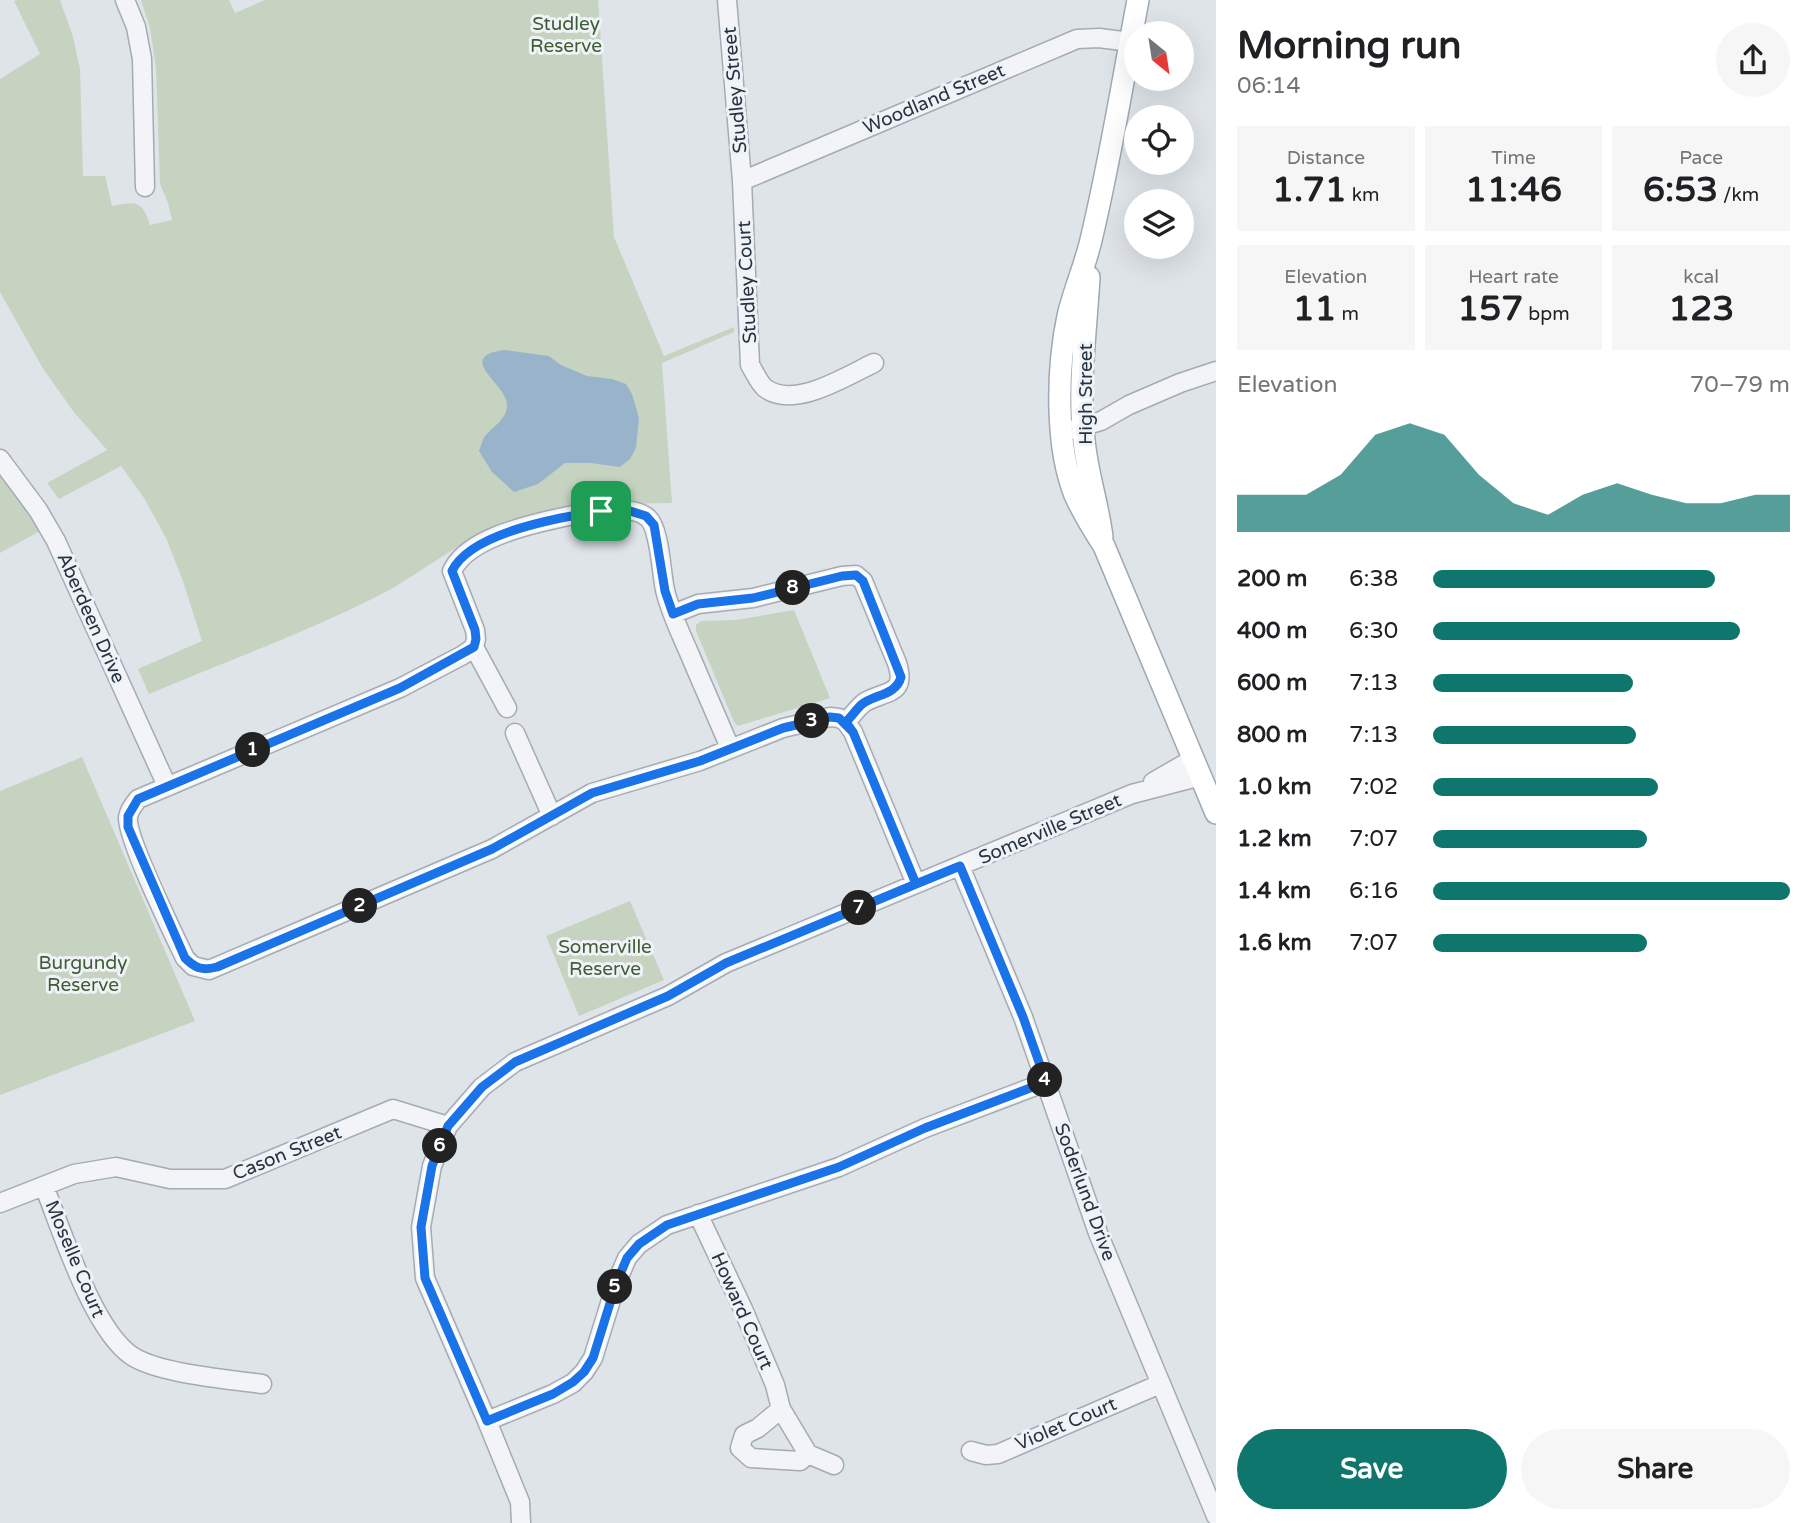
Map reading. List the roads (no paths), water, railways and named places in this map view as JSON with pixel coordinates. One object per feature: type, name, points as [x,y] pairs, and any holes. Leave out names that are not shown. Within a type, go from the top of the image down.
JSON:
[{"type":"main road","name":"High Street","points":[[1134,21],[1138,0]]},
{"type":"main road","name":"High Street","points":[[1076,422],[1060,405],[1063,342],[1091,241],[1124,73]]},
{"type":"main road","name":"High Street","points":[[1091,241],[1076,422],[1074,491],[1084,514],[1104,546],[1216,813]]},
{"type":"street","points":[[125,0],[136,27],[142,59],[145,187]]},
{"type":"street","name":"Studley Street","points":[[727,0],[742,181]]},
{"type":"street","name":"Woodland Street","points":[[742,181],[1069,42],[1086,37],[1124,41]]},
{"type":"street","name":"Studley Court","points":[[742,181],[750,365],[765,388],[789,397],[820,388],[874,363]]},
{"type":"street","points":[[1076,422],[1097,408],[1129,405],[1216,371]]},
{"type":"street","name":"Aberdeen Drive","points":[[0,459],[38,510],[56,541],[167,786]]},
{"type":"street","points":[[507,708],[474,647],[475,630],[452,571],[457,560],[479,545],[520,528],[565,516],[601,511],[630,511],[646,516],[654,525],[665,591],[730,748]]},
{"type":"street","points":[[673,614],[698,604],[753,598],[856,575],[863,581],[901,677],[900,684],[893,690],[863,704],[846,722]]},
{"type":"street","points":[[474,647],[400,688],[138,799],[128,816],[128,827],[185,958],[193,966],[201,970],[217,967],[480,855],[592,793],[700,761],[783,728],[830,717],[846,722],[853,732],[916,884]]},
{"type":"street","points":[[515,733],[552,817]]},
{"type":"street","name":"Somerville Street","points":[[521,1523],[520,1502],[425,1278],[421,1227],[432,1166],[448,1126],[482,1087],[515,1062],[657,1001],[726,963],[1197,767]]},
{"type":"street","name":"Soderlund Drive","points":[[960,866],[1023,1017],[1098,1233],[1216,1516]]},
{"type":"street","points":[[487,1421],[553,1394],[573,1382],[593,1358],[627,1258],[639,1244],[667,1225],[839,1167],[925,1128],[1046,1082]]},
{"type":"street","name":"Cason Street","points":[[0,1203],[74,1174],[116,1167],[170,1179],[225,1179],[393,1109],[448,1126]]},
{"type":"street","name":"Moselle Court","points":[[44,1186],[90,1301],[107,1330],[132,1356],[169,1370],[262,1384]]},
{"type":"street","name":"Howard Court","points":[[698,1214],[743,1309],[775,1385],[781,1409],[808,1454]]},
{"type":"street","name":"Violet Court","points":[[971,1451],[986,1455],[998,1454],[1160,1384]]},
{"type":"street","points":[[781,1409],[758,1428],[744,1435],[740,1448],[751,1458],[800,1461],[808,1454],[834,1465]]},
{"type":"water","points":[[504,350],[549,356],[561,365],[587,376],[626,384],[639,418],[636,448],[630,459],[620,467],[565,463],[538,484],[514,492],[492,472],[479,451],[485,436],[505,415],[507,405],[500,389],[487,373],[483,359]]},
{"type":"park label","name":"Studley Reserve","points":[[566,35]]},
{"type":"park label","name":"Somerville Reserve","points":[[605,958]]},
{"type":"park label","name":"Burgundy Reserve","points":[[83,974]]}]
